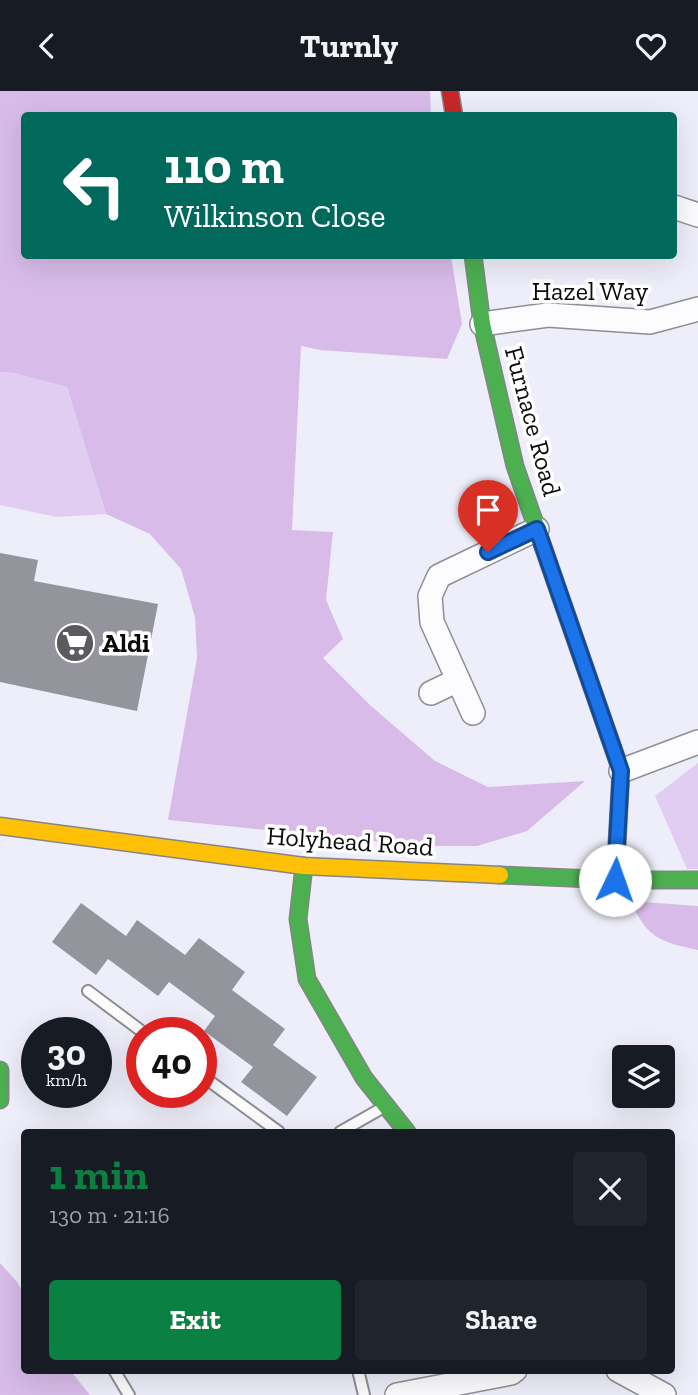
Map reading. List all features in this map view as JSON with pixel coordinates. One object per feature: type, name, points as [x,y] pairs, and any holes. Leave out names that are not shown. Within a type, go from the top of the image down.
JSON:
[{"type":"main road","points":[[450,91],[454,112]]},
{"type":"main road","name":"Furnace Road","points":[[474,259],[482,324],[515,466],[621,771],[615,880]]},
{"type":"main road","name":"Holyhead Road","points":[[0,826],[304,866],[615,880],[698,880]]},
{"type":"main road","points":[[304,866],[299,919],[307,979],[364,1078],[405,1129]]},
{"type":"main road","points":[[0,1070],[0,1100]]},
{"type":"street","points":[[677,209],[698,215]]},
{"type":"street","name":"Hazel Way","points":[[482,324],[548,315],[650,322],[698,309]]},
{"type":"street","points":[[473,713],[432,622],[430,596],[439,576],[537,529]]},
{"type":"street","points":[[430,693],[458,680]]},
{"type":"street","points":[[621,771],[698,742]]},
{"type":"street","points":[[397,1395],[464,1389],[504,1374]]},
{"type":"street","points":[[625,1374],[664,1395]]},
{"type":"lane","points":[[88,991],[126,1020]]},
{"type":"lane","points":[[217,1087],[275,1129]]},
{"type":"lane","points":[[345,1129],[386,1105]]},
{"type":"lane","points":[[117,1374],[130,1395]]},
{"type":"lane","points":[[359,1374],[364,1395]]},
{"type":"shaded area","points":[[0,91],[430,91],[431,112],[21,112],[21,259],[451,259],[462,324],[447,359],[320,350],[301,346],[292,530],[333,532],[326,600],[343,639],[323,658],[371,706],[435,761],[488,787],[585,781],[527,831],[477,846],[422,846],[168,820],[197,658],[195,617],[181,569],[150,534],[106,514],[67,387],[0,372]]},
{"type":"shaded area","points":[[0,372],[67,387],[106,514],[56,517],[0,505]]},
{"type":"shaded area","points":[[698,763],[698,869],[687,869],[655,796]]},
{"type":"shaded area","points":[[630,901],[698,906],[698,950],[664,941],[649,931]]},
{"type":"shaded area","points":[[0,1263],[21,1289],[21,1374],[73,1374],[90,1395],[0,1395]]},
{"type":"building","name":"Aldi","points":[[0,553],[38,560],[34,581],[158,604],[137,711],[0,682]]},
{"type":"building","points":[[81,903],[126,936],[137,920],[185,955],[199,938],[245,972],[232,990],[285,1029],[273,1045],[317,1077],[287,1116],[241,1082],[253,1067],[217,1041],[217,1017],[169,982],[158,996],[108,959],[96,975],[52,942]]},
{"type":"traffic: fast","points":[[474,259],[482,324],[515,466],[621,771],[615,880]]},
{"type":"traffic: fast","points":[[304,866],[298,919],[307,979],[364,1078],[405,1129]]},
{"type":"traffic: fast","points":[[500,875],[698,880]]},
{"type":"traffic: fast","points":[[0,1070],[0,1100]]},
{"type":"traffic: slow","points":[[0,826],[304,866],[500,875]]},
{"type":"traffic: jam","points":[[450,91],[454,112]]},
{"type":"place","name":"Aldi","points":[[75,643]]},
{"type":"route","points":[[488,552],[537,529],[621,771],[615,880]]}]
